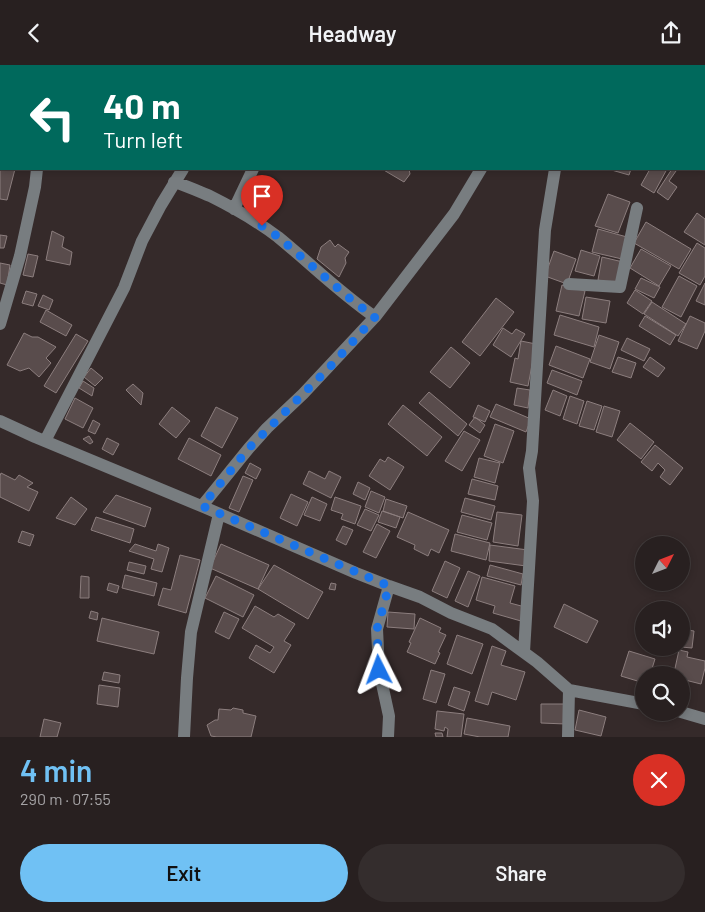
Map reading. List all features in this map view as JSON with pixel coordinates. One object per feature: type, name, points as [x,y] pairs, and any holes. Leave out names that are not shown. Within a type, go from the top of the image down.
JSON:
[{"type":"street","points":[[0,324],[20,256],[37,170]]},
{"type":"street","points":[[45,441],[124,288],[142,241],[182,170]]},
{"type":"street","points":[[234,209],[253,170]]},
{"type":"street","points":[[202,506],[249,448],[328,369],[375,317],[454,214],[480,170]]},
{"type":"street","points":[[524,652],[533,501],[529,467],[532,451],[545,230],[555,170]]},
{"type":"street","points":[[174,182],[191,188],[234,209],[277,236],[354,302],[375,317]]},
{"type":"street","points":[[569,283],[620,287],[637,208]]},
{"type":"street","points":[[0,421],[492,629],[537,662],[569,691],[635,702]]},
{"type":"street","points":[[184,737],[191,632],[219,514]]},
{"type":"street","points":[[388,737],[389,716],[379,670],[377,629],[389,586]]},
{"type":"street","points":[[568,737],[569,691]]},
{"type":"street","points":[[690,715],[705,719]]},
{"type":"building","points":[[0,170],[15,170],[7,200],[0,199]]},
{"type":"building","points":[[384,170],[409,170],[410,174],[404,182]]},
{"type":"building","points":[[612,170],[631,170],[629,175]]},
{"type":"building","points":[[649,170],[666,170],[654,193],[641,185]]},
{"type":"building","points":[[671,170],[676,171],[669,181],[677,187],[668,200],[657,192]]},
{"type":"building","points":[[608,194],[630,202],[618,233],[595,226]]},
{"type":"building","points":[[697,213],[705,219],[705,245],[684,232]]},
{"type":"building","points":[[646,222],[691,249],[679,269],[634,243]]},
{"type":"building","points":[[598,229],[627,237],[622,259],[592,252]]},
{"type":"building","points":[[52,231],[64,237],[62,247],[72,252],[70,265],[46,260]]},
{"type":"building","points":[[0,235],[7,236],[4,248],[0,248]]},
{"type":"building","points":[[330,240],[335,247],[338,244],[349,252],[339,277],[317,259],[321,247]]},
{"type":"building","points":[[697,243],[705,248],[705,276],[700,285],[679,273]]},
{"type":"building","points":[[641,249],[671,266],[659,286],[630,268]]},
{"type":"building","points":[[581,250],[600,256],[594,276],[575,271]]},
{"type":"building","points":[[554,251],[576,259],[567,284],[545,276]]},
{"type":"building","points":[[28,254],[38,256],[33,277],[23,275]]},
{"type":"building","points":[[602,257],[623,262],[619,285],[598,280]]},
{"type":"building","points":[[0,263],[10,265],[7,285],[0,283]]},
{"type":"building","points":[[679,276],[697,286],[681,317],[662,307]]},
{"type":"building","points":[[641,278],[660,287],[654,298],[635,289]]},
{"type":"building","points":[[705,283],[705,305],[696,301]]},
{"type":"building","points":[[562,285],[585,291],[579,316],[556,311]]},
{"type":"building","points":[[635,290],[652,301],[643,314],[627,303]]},
{"type":"building","points":[[26,291],[37,294],[33,306],[22,303]]},
{"type":"building","points":[[43,295],[53,300],[49,310],[38,306]]},
{"type":"building","points":[[586,297],[610,301],[606,323],[582,319]]},
{"type":"building","points":[[496,298],[514,312],[480,356],[462,342]]},
{"type":"building","points":[[652,302],[686,324],[678,336],[644,314]]},
{"type":"building","points":[[46,310],[72,325],[66,336],[40,322]]},
{"type":"building","points":[[560,315],[599,327],[594,347],[554,335]]},
{"type":"building","points":[[645,316],[676,335],[670,345],[639,326]]},
{"type":"building","points":[[690,316],[705,323],[705,331],[697,349],[678,341]]},
{"type":"building","points":[[503,328],[512,334],[516,329],[525,334],[511,357],[493,345]]},
{"type":"building","points":[[24,333],[32,337],[38,337],[56,347],[46,358],[51,363],[39,377],[29,368],[20,371],[7,365]]},
{"type":"building","points":[[76,334],[88,341],[56,393],[44,386]]},
{"type":"building","points":[[599,335],[619,342],[610,369],[590,362]]},
{"type":"building","points":[[627,338],[650,349],[644,361],[621,350]]},
{"type":"building","points":[[521,341],[536,344],[528,386],[510,382],[515,358],[518,359]]},
{"type":"building","points":[[556,346],[590,359],[583,378],[549,365]]},
{"type":"building","points":[[451,347],[470,363],[450,388],[430,372]]},
{"type":"building","points":[[618,357],[636,363],[631,378],[612,372]]},
{"type":"building","points":[[650,357],[665,368],[658,377],[643,367]]},
{"type":"building","points":[[91,368],[103,378],[95,386],[84,377]]},
{"type":"building","points":[[552,370],[582,381],[577,395],[547,383]]},
{"type":"building","points":[[83,381],[94,388],[92,396],[79,388]]},
{"type":"building","points":[[133,384],[143,393],[141,405],[126,390]]},
{"type":"building","points":[[517,388],[530,390],[528,408],[514,405]]},
{"type":"building","points":[[553,390],[567,396],[560,416],[545,410]]},
{"type":"building","points":[[429,392],[467,424],[458,436],[419,403]]},
{"type":"building","points":[[570,396],[584,401],[577,424],[563,419]]},
{"type":"building","points":[[75,398],[93,408],[83,428],[65,419]]},
{"type":"building","points":[[587,401],[602,406],[594,430],[579,426]]},
{"type":"building","points":[[496,404],[531,419],[526,432],[490,417]]},
{"type":"building","points":[[403,405],[442,437],[427,456],[388,424]]},
{"type":"building","points":[[478,405],[490,411],[485,422],[473,417]]},
{"type":"building","points":[[604,406],[620,411],[612,437],[596,432]]},
{"type":"building","points":[[172,407],[190,421],[176,438],[159,424]]},
{"type":"building","points":[[216,407],[238,418],[222,448],[201,436]]},
{"type":"building","points":[[475,417],[485,425],[480,433],[469,425]]},
{"type":"building","points":[[93,420],[100,424],[95,434],[88,431]]},
{"type":"building","points":[[630,423],[654,442],[641,459],[617,440]]},
{"type":"building","points":[[495,424],[514,431],[503,463],[484,456]]},
{"type":"building","points":[[464,431],[480,440],[462,471],[445,461]]},
{"type":"building","points":[[89,436],[93,442],[90,444],[83,439]]},
{"type":"building","points":[[107,438],[119,444],[113,455],[102,449]]},
{"type":"building","points":[[189,438],[221,455],[211,476],[178,459]]},
{"type":"building","points":[[655,445],[683,468],[670,485],[660,477],[665,470],[658,463],[652,471],[641,462]]},
{"type":"building","points":[[388,457],[404,467],[390,490],[369,476],[380,459],[385,462]]},
{"type":"building","points":[[479,458],[500,463],[495,483],[474,477]]},
{"type":"building","points":[[250,463],[261,469],[256,479],[245,473]]},
{"type":"building","points":[[309,471],[325,479],[329,471],[341,477],[331,498],[303,484]]},
{"type":"building","points":[[1,473],[15,480],[19,475],[33,483],[27,487],[38,492],[29,511],[0,497]]},
{"type":"building","points":[[243,476],[253,480],[239,512],[229,508]]},
{"type":"building","points":[[472,479],[498,486],[495,500],[468,494]]},
{"type":"building","points":[[358,482],[370,488],[365,500],[353,494]]},
{"type":"building","points":[[371,491],[385,497],[379,513],[365,507]]},
{"type":"building","points":[[291,494],[308,502],[297,526],[280,518]]},
{"type":"building","points":[[116,495],[151,508],[145,527],[103,512]]},
{"type":"building","points":[[71,497],[87,509],[75,525],[56,518]]},
{"type":"building","points":[[312,497],[327,504],[320,521],[304,515]]},
{"type":"building","points":[[335,497],[361,506],[355,524],[341,519],[343,514],[331,510]]},
{"type":"building","points":[[465,498],[495,506],[491,520],[461,512]]},
{"type":"building","points":[[386,499],[407,506],[403,518],[383,511]]},
{"type":"building","points":[[365,509],[379,515],[371,531],[357,525]]},
{"type":"building","points":[[382,511],[400,517],[396,528],[378,522]]},
{"type":"building","points":[[408,512],[449,530],[439,553],[431,549],[428,556],[414,549],[415,545],[397,537]]},
{"type":"building","points":[[497,512],[522,515],[518,546],[493,542]]},
{"type":"building","points":[[462,515],[492,523],[487,540],[457,532]]},
{"type":"building","points":[[96,517],[134,529],[130,543],[91,530]]},
{"type":"building","points":[[377,524],[390,531],[376,558],[363,552]]},
{"type":"building","points":[[343,526],[353,530],[346,545],[336,540]]},
{"type":"building","points":[[22,531],[34,535],[30,546],[18,542]]},
{"type":"building","points":[[455,534],[490,543],[486,560],[451,551]]},
{"type":"building","points":[[135,544],[156,551],[158,544],[169,548],[162,572],[151,569],[154,559],[129,551]]},
{"type":"building","points":[[221,544],[269,565],[258,589],[210,568]]},
{"type":"building","points":[[490,545],[528,550],[526,566],[489,561]]},
{"type":"building","points":[[180,555],[200,560],[186,613],[158,605],[163,588],[171,590]]},
{"type":"building","points":[[445,561],[460,568],[447,598],[432,591]]},
{"type":"building","points":[[129,562],[146,566],[144,574],[127,570]]},
{"type":"building","points":[[274,565],[323,592],[308,619],[258,589]]},
{"type":"building","points":[[490,565],[523,574],[521,585],[487,576]]},
{"type":"building","points":[[468,571],[480,576],[468,607],[455,601]]},
{"type":"building","points":[[125,575],[157,583],[154,596],[122,588]]},
{"type":"building","points":[[81,576],[89,577],[89,598],[80,598]]},
{"type":"building","points":[[216,576],[254,595],[243,617],[205,598]]},
{"type":"building","points":[[482,577],[515,586],[510,603],[525,607],[521,621],[493,613],[495,606],[476,600]]},
{"type":"building","points":[[109,583],[119,586],[117,593],[107,590]]},
{"type":"building","points":[[331,583],[336,584],[335,590],[329,589]]},
{"type":"building","points":[[564,604],[598,621],[587,643],[554,627]]},
{"type":"building","points":[[255,606],[274,617],[278,614],[295,624],[284,641],[291,645],[274,673],[249,658],[256,645],[270,653],[274,647],[242,628]]},
{"type":"building","points":[[91,611],[98,613],[97,620],[89,618]]},
{"type":"building","points":[[224,612],[239,619],[229,639],[215,632]]},
{"type":"building","points":[[388,612],[415,614],[414,629],[387,627]]},
{"type":"building","points":[[102,618],[159,632],[154,654],[97,641]]},
{"type":"building","points":[[420,618],[441,628],[439,632],[446,635],[435,664],[407,652],[411,643],[409,642]]},
{"type":"building","points":[[690,630],[694,631],[692,648],[690,648]]},
{"type":"building","points":[[457,635],[483,644],[472,674],[447,664]]},
{"type":"building","points":[[492,646],[506,651],[501,665],[525,672],[516,700],[492,692],[488,705],[475,701]]},
{"type":"building","points":[[629,651],[635,653],[635,656],[645,656],[655,659],[653,666],[635,666],[635,680],[621,676]]},
{"type":"building","points":[[678,656],[687,656],[705,661],[701,684],[690,681],[690,666],[676,666]]},
{"type":"building","points":[[431,670],[445,674],[436,703],[423,699]]},
{"type":"building","points":[[104,672],[120,675],[119,683],[102,680]]},
{"type":"building","points":[[99,685],[120,688],[118,707],[97,704]]},
{"type":"building","points":[[454,687],[470,692],[464,711],[448,705]]},
{"type":"building","points":[[541,704],[566,704],[566,724],[541,723]]},
{"type":"building","points":[[233,708],[256,716],[251,737],[211,736],[207,725],[218,720],[219,709],[231,710]]},
{"type":"building","points":[[579,710],[606,717],[601,736],[575,730]]},
{"type":"building","points":[[437,711],[464,714],[461,737],[447,737],[448,729],[445,727],[444,731],[435,729]]},
{"type":"building","points":[[467,718],[510,726],[508,737],[480,737],[464,734]]},
{"type":"building","points":[[44,719],[61,723],[57,737],[40,737]]},
{"type":"building","points":[[435,733],[442,733],[443,737],[436,737]]},
{"type":"route","points":[[262,226],[277,236],[354,302],[375,317],[303,395],[249,448],[202,506],[389,586],[377,629],[379,670]]}]
